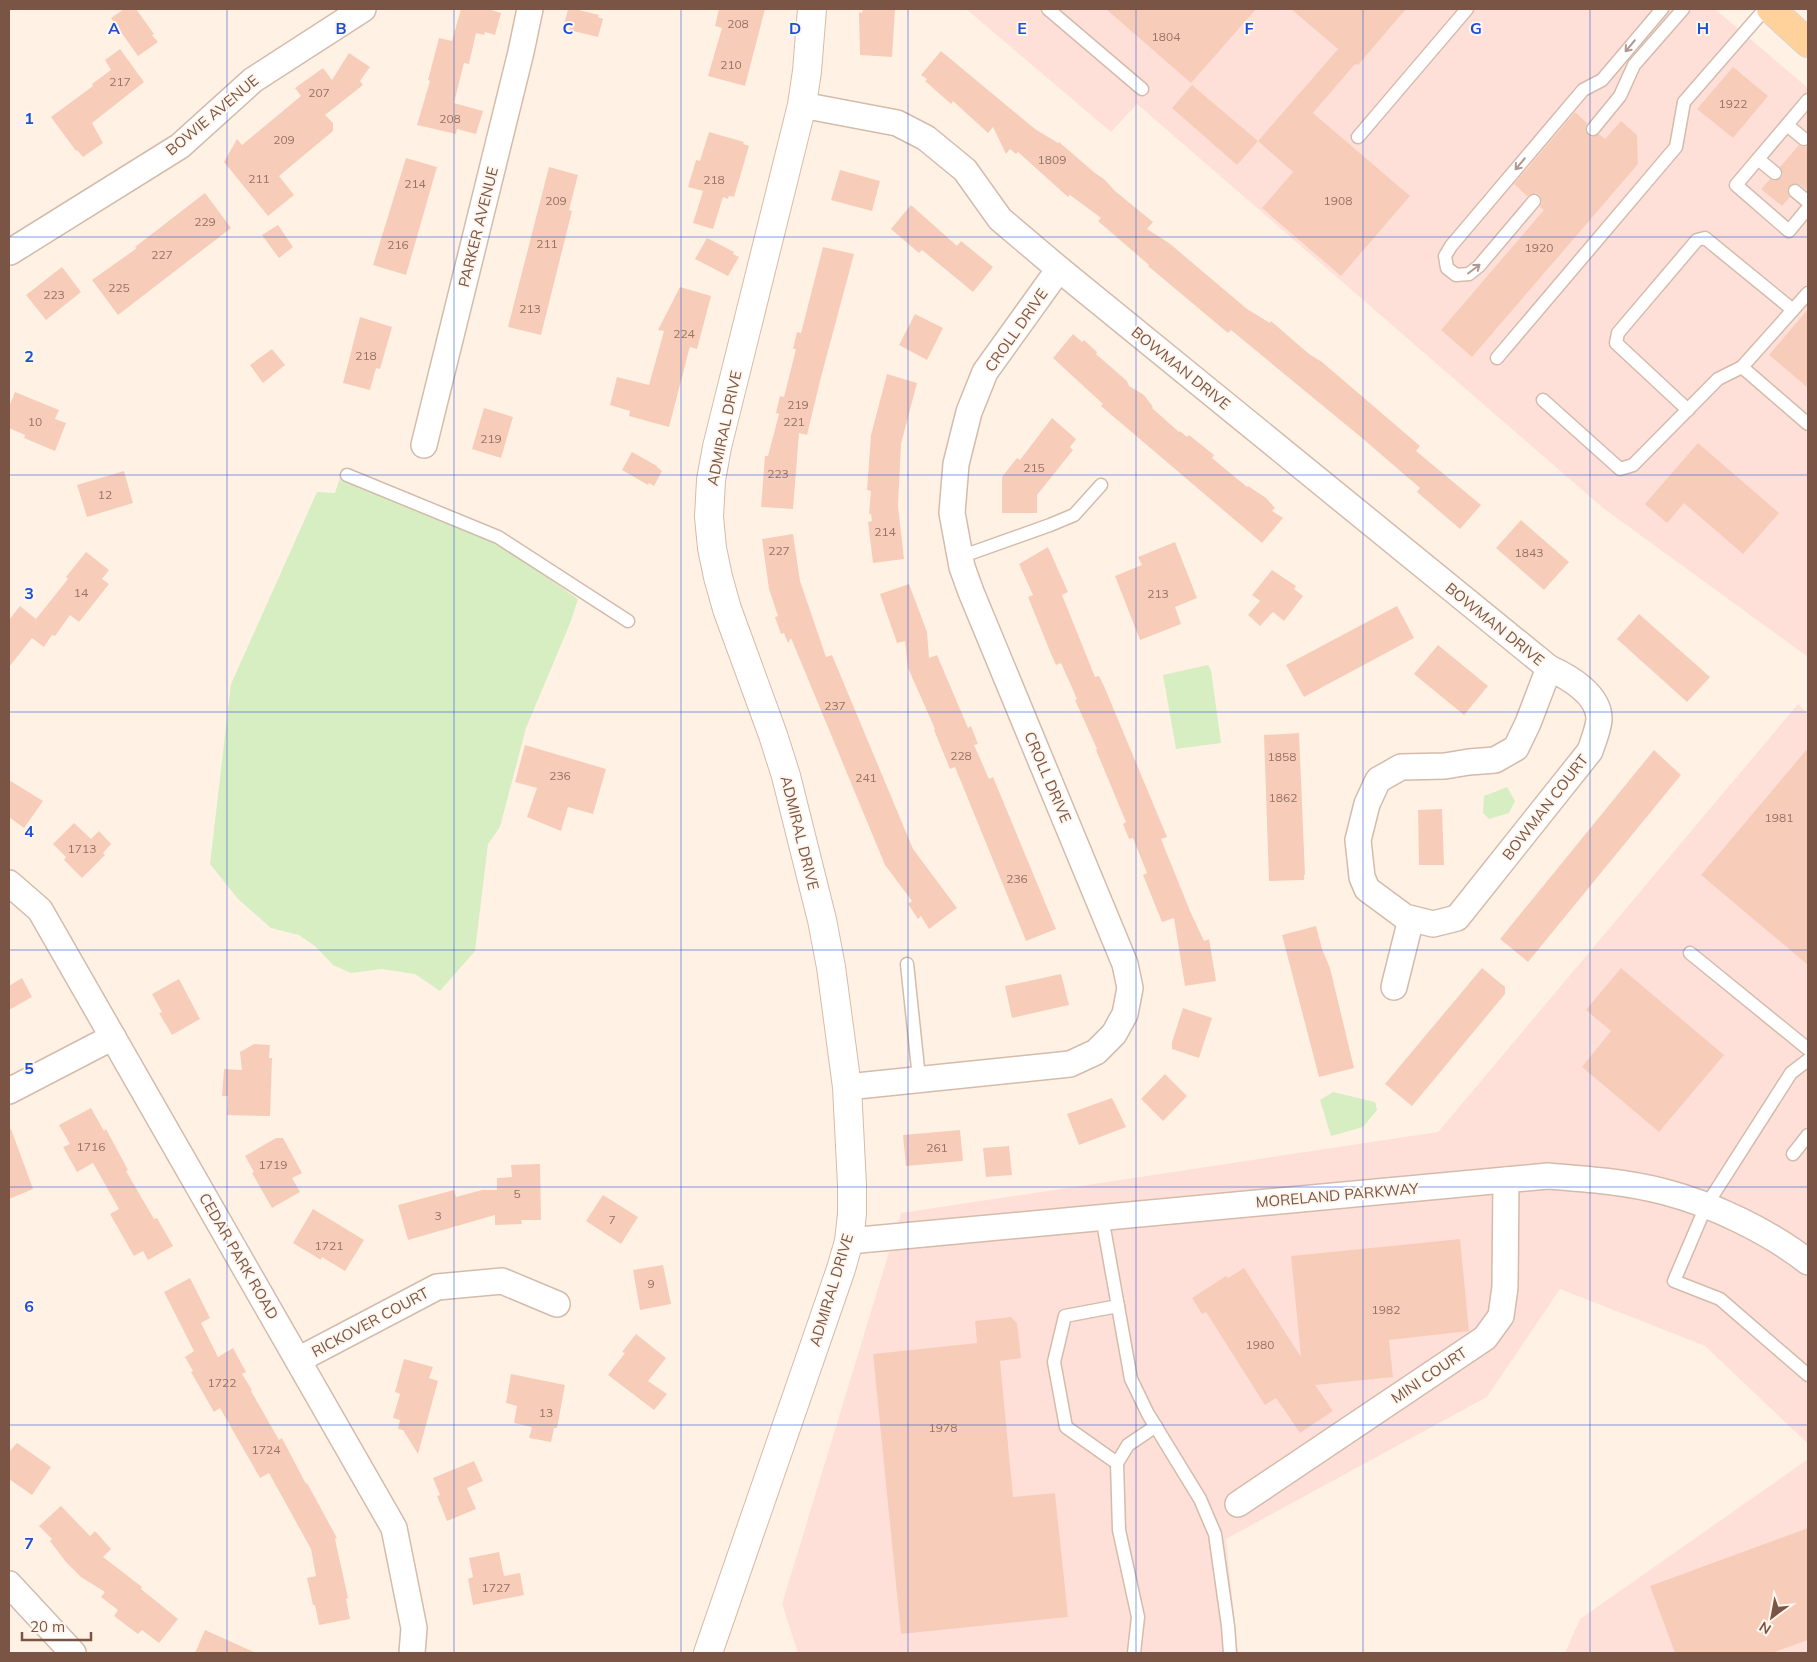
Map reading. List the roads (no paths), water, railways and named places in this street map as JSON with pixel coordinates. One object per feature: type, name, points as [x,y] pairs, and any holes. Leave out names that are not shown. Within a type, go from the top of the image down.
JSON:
[{"type":"main road","points":[[1771,9],[1808,43]]},
{"type":"street","name":"BOWIE AVENUE","points":[[10,252],[180,146],[253,80],[363,9]]},
{"type":"street","name":"PARKER AVENUE","points":[[424,445],[530,9]]},
{"type":"street","name":"ADMIRAL DRIVE","points":[[708,1653],[841,1269],[849,1241],[852,1214],[846,1087],[832,975],[822,920],[786,776],[727,609],[712,548],[710,517],[712,480],[717,447],[802,105],[812,9]]},
{"type":"street","name":"BOWMAN DRIVE","points":[[802,105],[897,123],[926,138],[966,170],[1000,220],[1549,668]]},
{"type":"street","name":"CROLL DRIVE","points":[[846,1087],[1070,1064],[1096,1052],[1114,1034],[1125,1014],[1130,988],[1125,964],[971,592],[960,557],[952,513],[956,464],[969,412],[985,372],[1059,269]]},
{"type":"street","name":"BOWMAN COURT","points":[[1549,668],[1564,675],[1593,699],[1599,720],[1590,751],[1457,918],[1433,924],[1411,919],[1392,909],[1367,889],[1362,877],[1358,840],[1367,804],[1378,780],[1401,767],[1445,766],[1495,760],[1516,748],[1528,723],[1549,668]]},
{"type":"street","name":"CEDAR PARK ROAD","points":[[9,883],[40,910],[394,1528],[414,1628],[412,1653]]},
{"type":"street","points":[[1394,987],[1411,919]]},
{"type":"street","points":[[9,1091],[113,1037]]},
{"type":"street","name":"MORELAND PARKWAY","points":[[849,1241],[1548,1176],[1610,1181],[1666,1192],[1723,1212],[1792,1250],[1808,1262]]},
{"type":"street","name":"MINI COURT","points":[[1238,1504],[1485,1338],[1501,1316],[1504,1296],[1506,1180]]},
{"type":"street","name":"RICKOVER COURT","points":[[298,1360],[437,1287],[502,1281],[557,1304]]},
{"type":"street","points":[[9,1584],[73,1653]]},
{"type":"lane","points":[[1048,9],[1142,90]]},
{"type":"lane","points":[[1358,137],[1467,9]]},
{"type":"lane","points":[[1534,201],[1479,266],[1469,274],[1456,275],[1447,268],[1445,256],[1450,246],[1583,90],[1602,80],[1662,9]]},
{"type":"lane","points":[[1593,129],[1620,96],[1634,65],[1683,9]]},
{"type":"lane","points":[[1497,358],[1676,147],[1684,102],[1764,9]]},
{"type":"lane","points":[[1807,103],[1736,185],[1789,231],[1808,208]]},
{"type":"lane","points":[[1787,125],[1804,139]]},
{"type":"lane","points":[[1758,158],[1775,173]]},
{"type":"lane","points":[[1795,191],[1808,202]]},
{"type":"lane","points":[[1688,410],[1616,343],[1618,333],[1697,240],[1705,238],[1793,310]]},
{"type":"lane","points":[[1543,400],[1620,470],[1633,465],[1718,379],[1742,367],[1808,293]]},
{"type":"lane","points":[[1742,367],[1808,424]]},
{"type":"lane","points":[[347,475],[498,537],[628,621]]},
{"type":"lane","points":[[960,557],[1050,526],[1074,515],[1101,485]]},
{"type":"lane","points":[[1690,954],[1808,1049]]},
{"type":"lane","points":[[907,964],[919,1078]]},
{"type":"lane","points":[[1808,1060],[1791,1073],[1706,1206],[1674,1280],[1720,1299],[1808,1375]]},
{"type":"lane","points":[[1793,1154],[1808,1134]]},
{"type":"lane","points":[[1102,1217],[1131,1380],[1200,1499],[1215,1534],[1230,1653]]},
{"type":"lane","points":[[1117,1463],[1066,1427],[1054,1362],[1065,1316],[1118,1306]]},
{"type":"lane","points":[[1134,1653],[1138,1617],[1119,1530],[1117,1463],[1128,1445],[1156,1426]]}]
